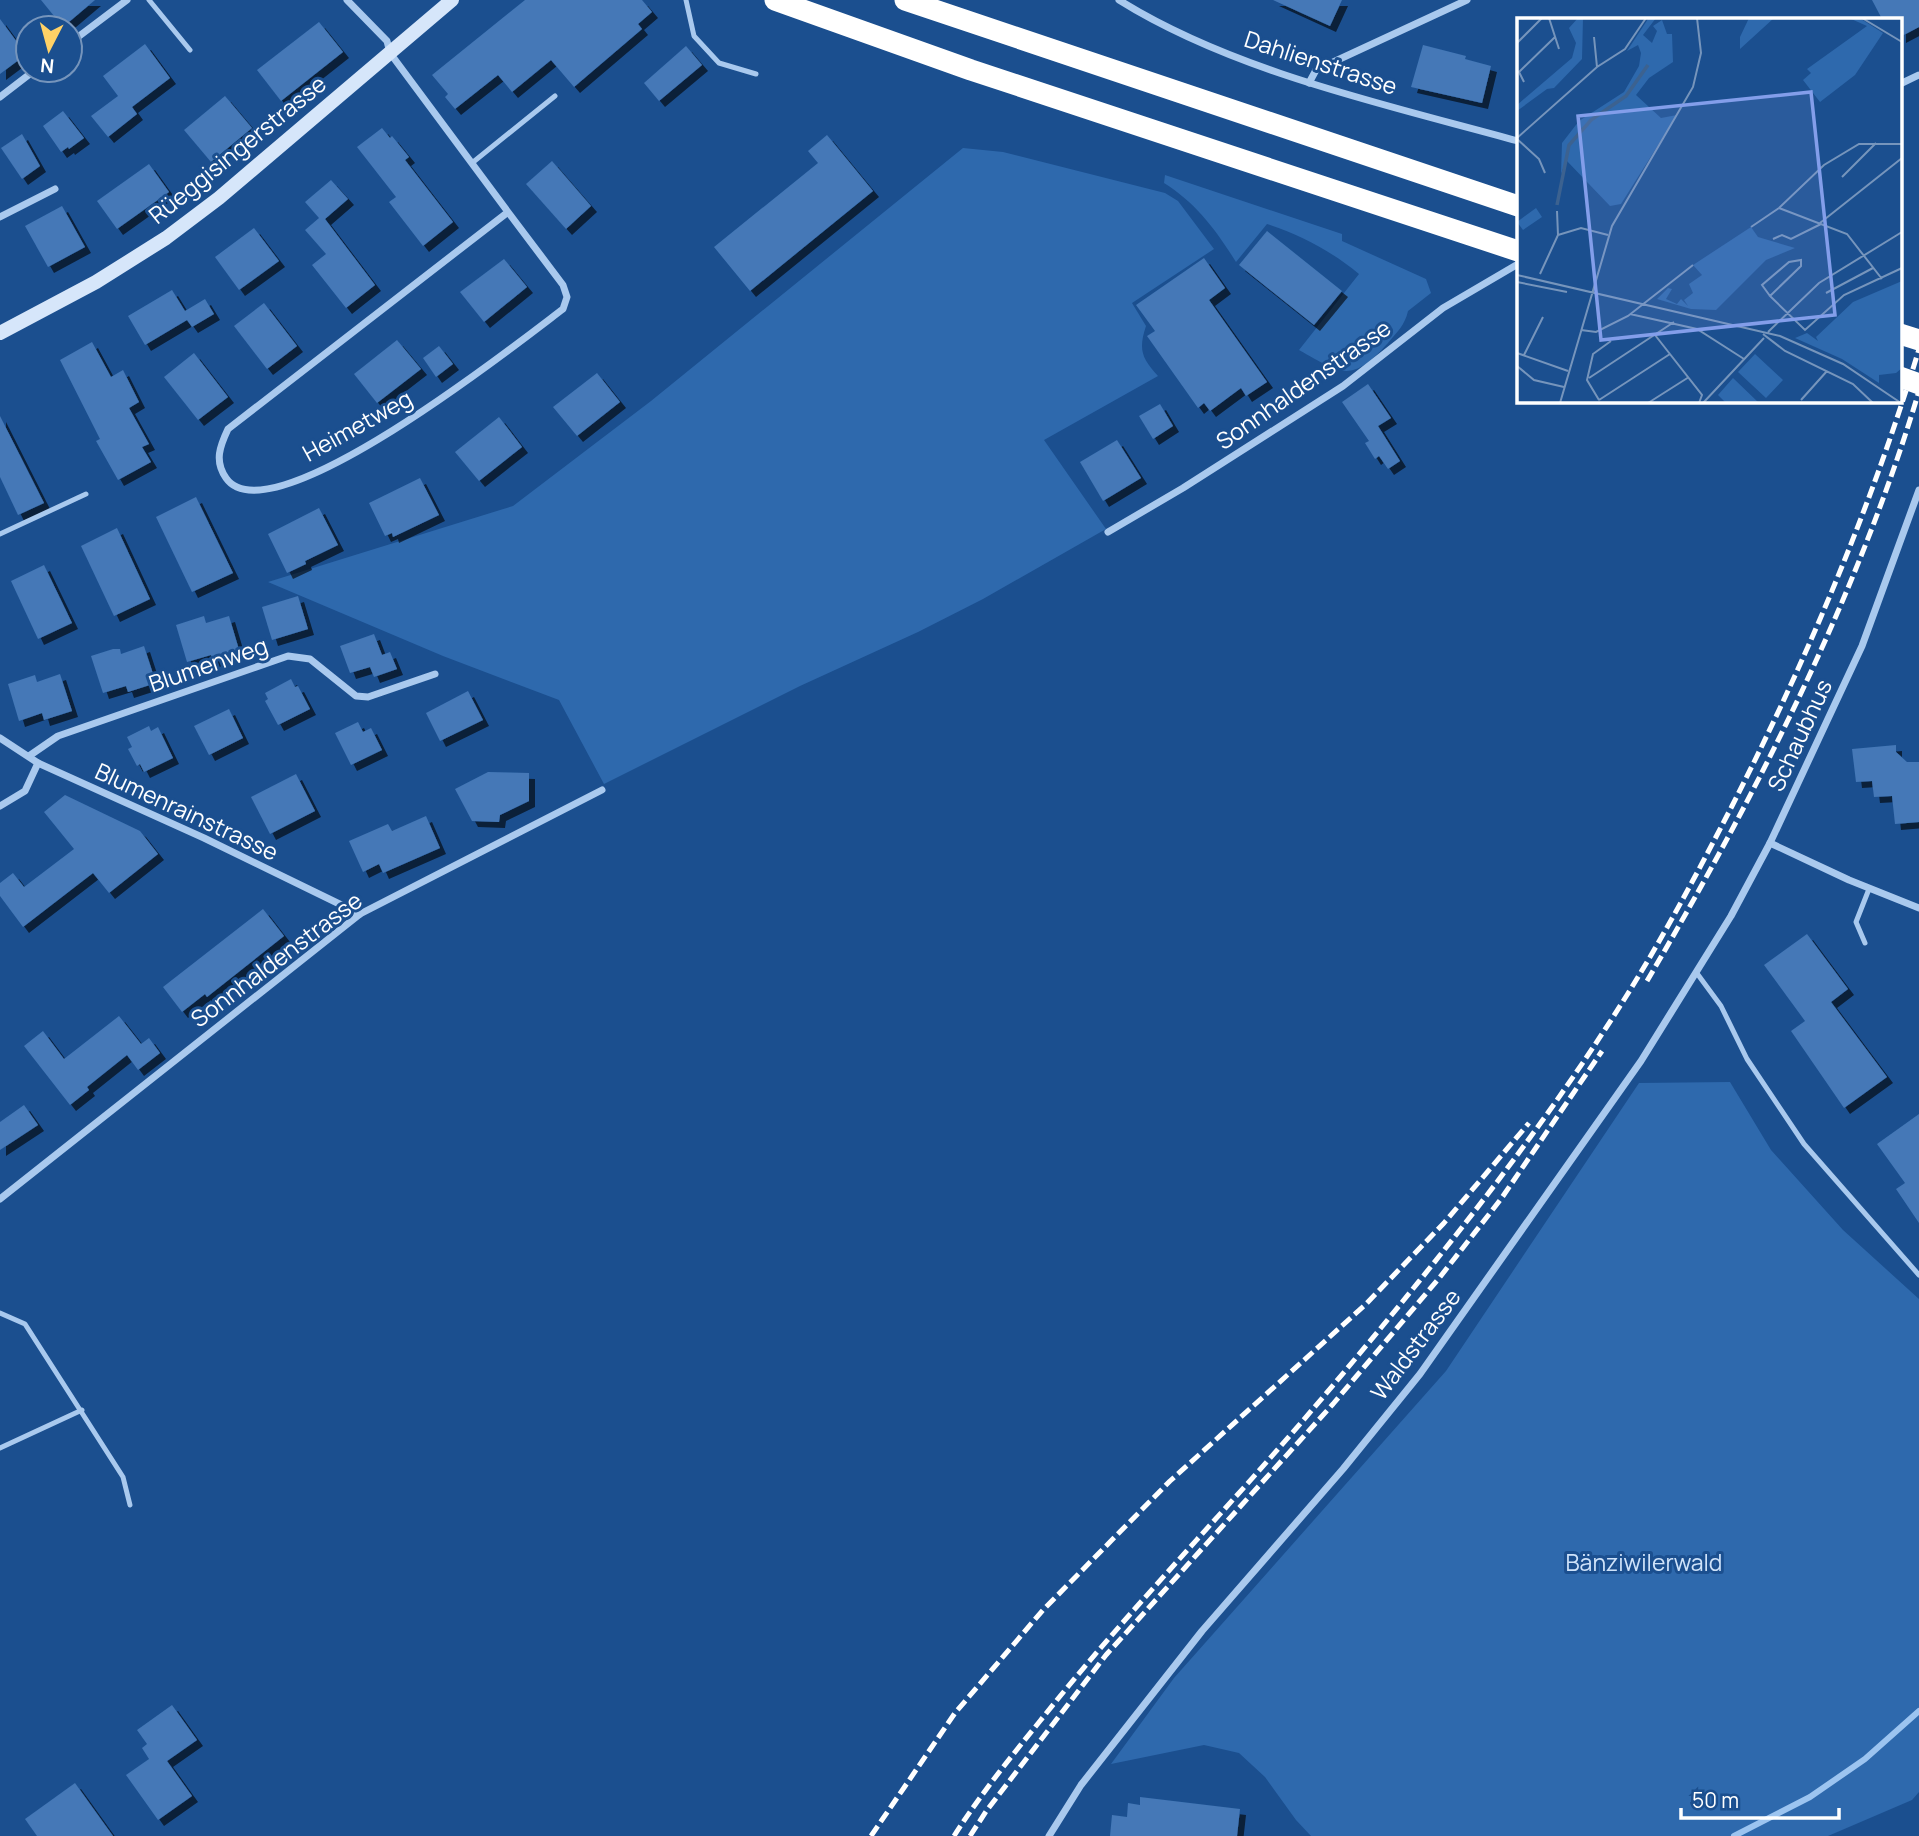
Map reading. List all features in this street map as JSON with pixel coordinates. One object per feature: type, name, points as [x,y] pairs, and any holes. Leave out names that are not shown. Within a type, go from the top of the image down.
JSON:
[{"type":"highway","points":[[775,0],[971,70],[1517,251]]},
{"type":"highway","points":[[905,0],[1517,206]]},
{"type":"highway","points":[[1902,335],[1919,340]]},
{"type":"highway","points":[[1902,378],[1919,384]]},
{"type":"street","points":[[84,32],[127,0]]},
{"type":"street","name":"Heimetweg","points":[[346,0],[387,41],[390,52],[472,163],[509,212],[563,285],[567,297],[563,310],[442,399],[384,437],[326,468],[264,491],[243,491],[227,481],[218,465],[220,446],[228,429],[509,212]]},
{"type":"street","name":"Rüeggisingerstrasse","points":[[0,333],[96,282],[166,238],[219,198],[452,0]]},
{"type":"street","name":"Dahlienstrasse","points":[[1119,0],[1204,43],[1308,83],[1517,141]]},
{"type":"street","points":[[1308,83],[1316,70],[1466,0]]},
{"type":"street","points":[[1902,83],[1919,75]]},
{"type":"street","points":[[0,97],[17,84]]},
{"type":"street","points":[[0,217],[55,189]]},
{"type":"street","name":"Sonnhaldenstrasse","points":[[1108,532],[1183,488],[1343,386],[1443,309],[1517,265]]},
{"type":"street","name":"Schaubhus","points":[[1770,843],[1862,646],[1919,490]]},
{"type":"street","name":"Blumenweg","points":[[29,756],[58,736],[288,656],[310,659],[356,696],[368,697],[435,674]]},
{"type":"street","name":"Blumenrainstrasse","points":[[0,738],[38,763],[204,838],[360,915]]},
{"type":"street","points":[[0,806],[25,791],[38,763]]},
{"type":"street","name":"Sonnhaldenstrasse","points":[[0,1199],[360,915],[602,790]]},
{"type":"street","points":[[1770,843],[1919,908]]},
{"type":"street","name":"Waldstrasse","points":[[1049,1836],[1081,1786],[1202,1632],[1343,1469],[1420,1374],[1641,1061],[1731,916],[1770,843]]},
{"type":"lane","points":[[149,0],[190,50]]},
{"type":"lane","points":[[686,0],[694,36],[719,63],[755,74]]},
{"type":"lane","points":[[472,163],[555,96]]},
{"type":"lane","points":[[0,534],[86,494]]},
{"type":"lane","points":[[1865,943],[1856,922],[1869,888]]},
{"type":"lane","points":[[1696,972],[1721,1006],[1747,1059],[1804,1144],[1919,1275]]},
{"type":"lane","points":[[0,1313],[25,1324],[123,1476],[130,1505]]},
{"type":"lane","points":[[0,1448],[82,1410]]},
{"type":"green space","points":[[963,148],[1003,152],[1165,193],[1178,201],[1214,249],[1132,303],[1146,326],[1142,341],[1143,353],[1158,376],[1044,440],[1106,529],[983,599],[604,784],[559,700],[443,656],[268,582],[513,506],[651,401]]},
{"type":"green space","points":[[1165,175],[1342,234],[1342,241],[1426,279],[1431,293],[1408,311],[1397,332],[1365,365],[1346,371],[1326,365],[1299,350],[1359,274],[1315,244],[1267,224],[1236,262],[1204,218],[1186,199],[1164,183]]},
{"type":"green space","name":"Bänziwilerwald","points":[[1730,1082],[1771,1150],[1843,1230],[1919,1299],[1919,1792],[1912,1800],[1828,1836],[1311,1836],[1265,1777],[1239,1753],[1204,1745],[1111,1764],[1174,1678],[1446,1371],[1639,1083]]},
{"type":"building","points":[[41,0],[95,0],[78,14],[52,14]]},
{"type":"building","points":[[525,0],[642,0],[652,12],[638,24],[642,29],[574,87],[551,60],[512,92],[498,75],[455,109],[445,97],[448,94],[432,75]]},
{"type":"building","points":[[1273,0],[1342,0],[1330,26]]},
{"type":"building","points":[[1872,0],[1919,0],[1919,27],[1902,36],[1902,18],[1881,18]]},
{"type":"building","points":[[0,19],[14,38],[14,64],[0,74]]},
{"type":"building","points":[[319,22],[343,52],[281,101],[257,70]]},
{"type":"building","points":[[145,44],[170,78],[132,107],[137,114],[108,137],[91,116],[118,96],[103,76]]},
{"type":"building","points":[[1423,45],[1466,56],[1465,59],[1491,66],[1482,103],[1411,87]]},
{"type":"building","points":[[686,46],[702,65],[659,101],[644,83]]},
{"type":"building","points":[[225,96],[252,128],[211,162],[184,130]]},
{"type":"building","points":[[63,111],[84,138],[61,152],[43,126]]},
{"type":"building","points":[[382,128],[409,157],[405,160],[453,222],[423,246],[389,202],[396,197],[357,147]]},
{"type":"building","points":[[22,134],[40,166],[22,179],[1,148]]},
{"type":"building","points":[[827,135],[873,191],[750,291],[714,247],[818,163],[808,151]]},
{"type":"building","points":[[552,161],[591,206],[566,229],[526,184]]},
{"type":"building","points":[[149,164],[169,192],[117,229],[97,201]]},
{"type":"building","points":[[331,180],[348,199],[325,219],[375,285],[346,308],[312,265],[326,254],[305,230],[319,218],[305,202]]},
{"type":"building","points":[[62,206],[85,247],[48,267],[25,226]]},
{"type":"building","points":[[254,228],[279,261],[239,290],[215,257]]},
{"type":"building","points":[[1267,231],[1342,291],[1314,325],[1239,265]]},
{"type":"building","points":[[1204,258],[1225,288],[1209,300],[1267,382],[1246,396],[1241,388],[1210,411],[1204,403],[1198,408],[1147,336],[1155,331],[1136,305]]},
{"type":"building","points":[[504,259],[527,287],[484,322],[460,292]]},
{"type":"building","points":[[172,290],[185,311],[205,299],[214,314],[192,327],[187,320],[145,345],[128,316]]},
{"type":"building","points":[[264,303],[297,346],[267,369],[234,326]]},
{"type":"building","points":[[397,340],[421,369],[377,403],[354,374]]},
{"type":"building","points":[[92,342],[111,377],[123,370],[139,402],[129,408],[149,444],[142,447],[151,462],[118,480],[96,441],[100,439],[60,360]]},
{"type":"building","points":[[439,346],[453,364],[436,377],[423,358]]},
{"type":"building","points":[[194,353],[228,397],[198,420],[164,377]]},
{"type":"building","points":[[597,373],[620,402],[577,436],[553,407]]},
{"type":"building","points":[[1368,384],[1391,418],[1378,426],[1400,461],[1388,469],[1379,456],[1375,459],[1365,443],[1369,441],[1342,402]]},
{"type":"building","points":[[1160,404],[1173,426],[1153,439],[1139,416]]},
{"type":"building","points":[[0,416],[44,503],[18,515],[0,477]]},
{"type":"building","points":[[499,417],[522,447],[479,481],[455,452]]},
{"type":"building","points":[[1117,440],[1141,478],[1103,501],[1080,462]]},
{"type":"building","points":[[420,478],[439,515],[393,537],[392,533],[385,536],[369,503]]},
{"type":"building","points":[[196,497],[233,573],[192,592],[156,517]]},
{"type":"building","points":[[319,508],[338,545],[287,573],[268,534]]},
{"type":"building","points":[[117,528],[150,599],[114,616],[81,546]]},
{"type":"building","points":[[44,565],[72,623],[38,639],[11,581]]},
{"type":"building","points":[[298,596],[308,629],[272,640],[262,607]]},
{"type":"building","points":[[204,616],[206,623],[229,616],[240,653],[213,661],[211,655],[187,662],[176,625]]},
{"type":"building","points":[[374,634],[382,655],[390,652],[397,669],[374,677],[370,667],[350,673],[340,646]]},
{"type":"building","points":[[144,646],[156,683],[128,692],[126,686],[103,693],[91,656],[113,649],[120,649],[121,654]]},
{"type":"building","points":[[60,674],[72,711],[44,720],[42,713],[19,721],[8,684],[35,675],[37,682]]},
{"type":"building","points":[[291,679],[295,687],[298,686],[310,709],[278,725],[265,701],[268,699],[265,693]]},
{"type":"building","points":[[468,691],[483,720],[440,741],[426,713]]},
{"type":"building","points":[[229,709],[243,738],[209,755],[194,726]]},
{"type":"building","points":[[358,722],[363,732],[371,728],[382,750],[351,765],[335,733]]},
{"type":"building","points":[[149,726],[151,731],[158,727],[173,758],[144,772],[140,764],[137,766],[128,749],[132,747],[127,737]]},
{"type":"building","points":[[1896,745],[1896,752],[1907,762],[1919,762],[1919,822],[1895,824],[1892,796],[1874,797],[1872,781],[1856,782],[1852,749]]},
{"type":"building","points":[[488,772],[529,773],[529,801],[500,815],[499,822],[472,821],[455,789]]},
{"type":"building","points":[[296,774],[315,811],[270,834],[251,797]]},
{"type":"building","points":[[65,795],[140,831],[158,854],[109,893],[93,873],[23,927],[0,896],[0,883],[13,873],[24,887],[74,849],[44,812]]},
{"type":"building","points":[[426,816],[440,848],[383,873],[379,864],[363,872],[349,841],[388,824],[392,831]]},
{"type":"building","points":[[263,909],[284,936],[207,997],[205,994],[182,1012],[163,987]]},
{"type":"building","points":[[1807,934],[1848,989],[1831,1002],[1887,1077],[1844,1108],[1791,1031],[1805,1021],[1764,965]]},
{"type":"building","points":[[119,1016],[141,1044],[149,1038],[160,1053],[138,1070],[127,1055],[87,1087],[89,1090],[70,1105],[24,1046],[43,1031],[64,1059]]},
{"type":"building","points":[[24,1105],[38,1125],[0,1150],[0,1122]]},
{"type":"building","points":[[1919,1114],[1919,1223],[1896,1189],[1905,1183],[1877,1144]]},
{"type":"building","points":[[172,1705],[197,1740],[167,1761],[192,1796],[158,1820],[126,1775],[149,1759],[142,1748],[147,1744],[137,1730]]},
{"type":"building","points":[[75,1783],[113,1836],[37,1836],[25,1819]]},
{"type":"building","points":[[1140,1797],[1240,1809],[1237,1836],[1110,1836],[1112,1815],[1127,1817],[1128,1803],[1140,1805]]},
{"type":"waterway","points":[[1734,1836],[1810,1797],[1865,1759],[1919,1711]]},
{"type":"railway","points":[[1902,402],[1919,349]]},
{"type":"railway","points":[[1647,981],[1727,839],[1801,694],[1866,544],[1919,391]]},
{"type":"railway","points":[[954,1836],[996,1777],[1074,1679],[1289,1437],[1404,1299],[1483,1201],[1593,1048],[1681,902],[1760,751],[1836,582],[1902,402]]},
{"type":"railway","points":[[970,1836],[1106,1655],[1333,1404],[1440,1277],[1501,1199],[1602,1051]]},
{"type":"railway","points":[[871,1836],[955,1713],[1043,1610],[1170,1481],[1365,1305],[1444,1223],[1529,1123]]}]
